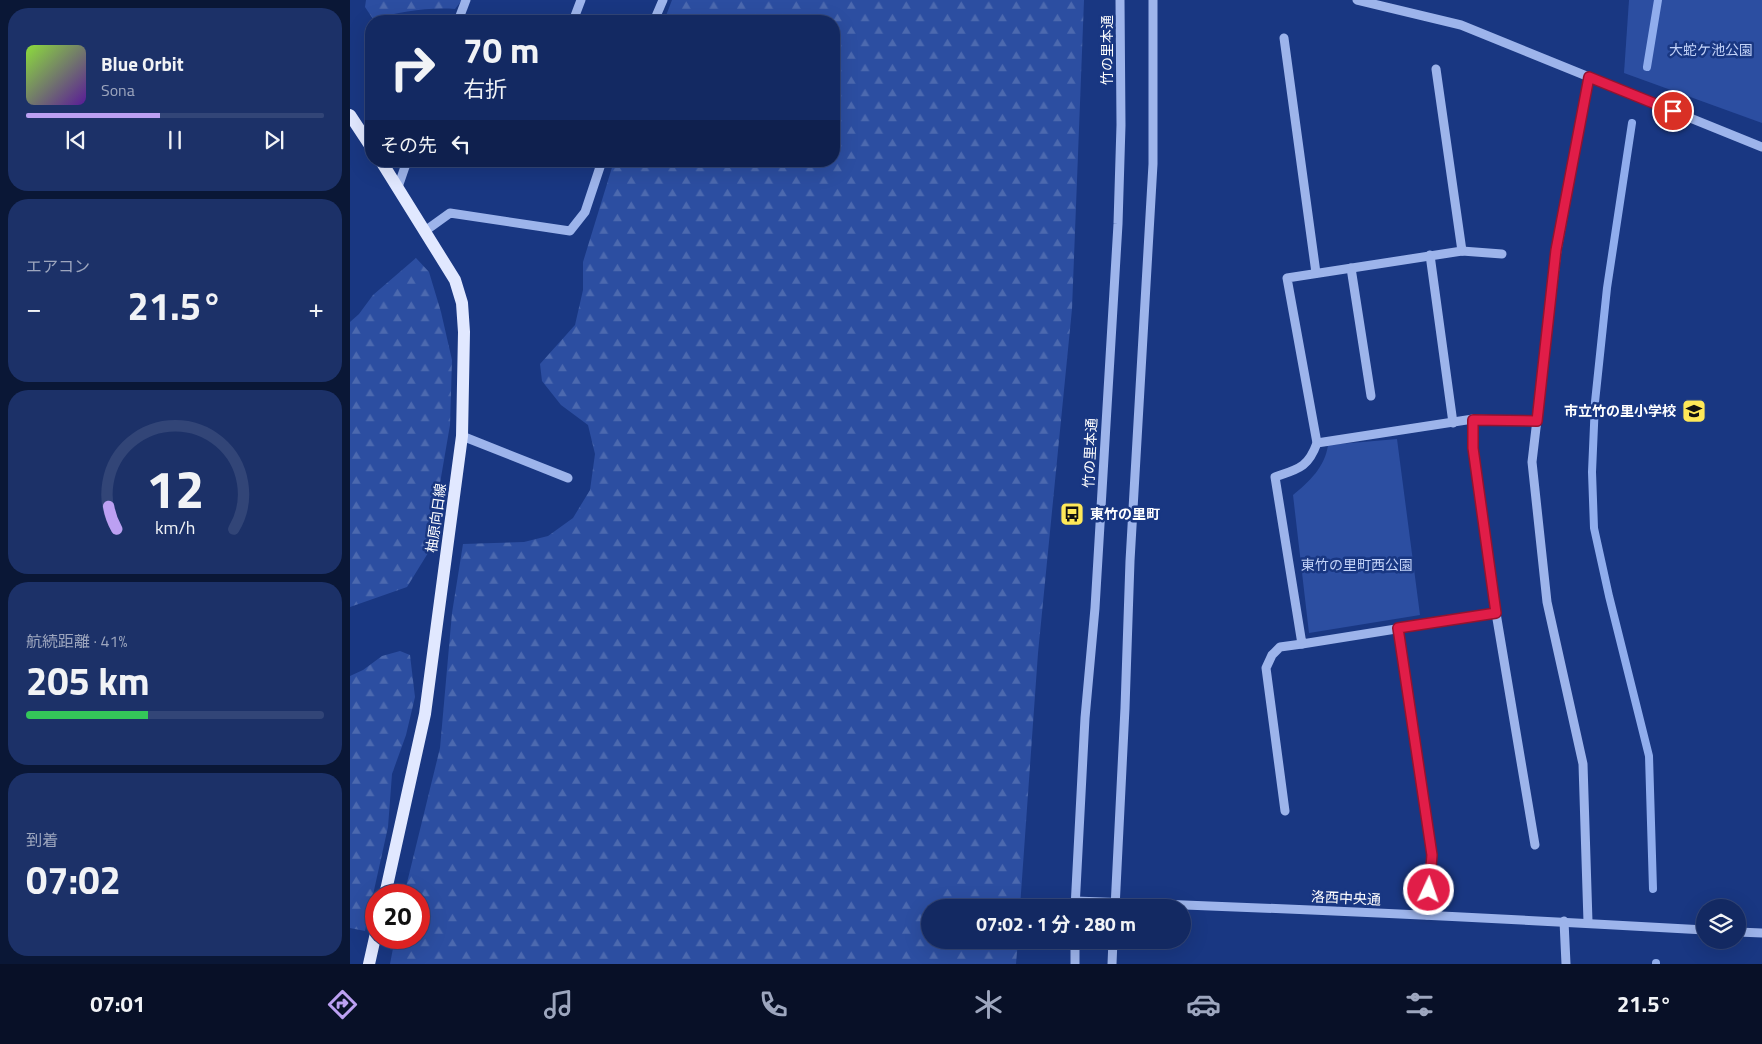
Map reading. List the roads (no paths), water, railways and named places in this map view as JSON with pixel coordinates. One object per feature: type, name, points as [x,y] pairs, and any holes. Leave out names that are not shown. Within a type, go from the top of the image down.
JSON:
[{"type":"main road","points":[[350,115],[365,138]]},
{"type":"main road","name":"柚原向日線","points":[[385,167],[455,280],[462,303],[464,332],[462,436],[425,714],[387,884]]},
{"type":"main road","points":[[369,964],[372,949]]},
{"type":"street","points":[[460,15],[466,0]]},
{"type":"street","points":[[575,15],[581,0]]},
{"type":"street","points":[[657,15],[663,0]]},
{"type":"street","name":"竹の里本通","points":[[1075,899],[1084,718],[1095,608],[1118,224],[1121,125],[1120,0]]},
{"type":"street","points":[[1115,899],[1130,561],[1153,164],[1153,0]]},
{"type":"street","points":[[1357,0],[1381,3],[1461,25],[1762,147]]},
{"type":"street","points":[[1284,38],[1316,273]]},
{"type":"street","points":[[1436,69],[1462,251]]},
{"type":"street","points":[[1588,922],[1583,764],[1547,602],[1532,462],[1556,250],[1589,77]]},
{"type":"street","points":[[398,187],[405,167]]},
{"type":"street","points":[[425,231],[450,213],[570,231],[585,212],[600,167]]},
{"type":"street","points":[[1302,644],[1275,477],[1300,468],[1312,458],[1317,443],[1287,278],[1462,251],[1502,254]]},
{"type":"street","points":[[1430,255],[1453,423]]},
{"type":"street","points":[[1351,268],[1371,396]]},
{"type":"street","points":[[1317,443],[1473,420],[1537,421]]},
{"type":"street","points":[[1473,420],[1473,448],[1496,613],[1535,845]]},
{"type":"street","points":[[462,436],[568,478]]},
{"type":"street","points":[[1285,811],[1266,668],[1272,655],[1280,647],[1496,613]]},
{"type":"street","points":[[1398,628],[1432,855],[1427,915]]},
{"type":"street","name":"洛西中央通","points":[[1191,904],[1588,922],[1696,929]]},
{"type":"street","points":[[1564,921],[1566,964]]},
{"type":"street","points":[[1746,932],[1762,933]]},
{"type":"street","points":[[1075,949],[1075,964]]},
{"type":"street","points":[[1112,964],[1113,949]]},
{"type":"waterway","points":[[1647,67],[1658,0]]},
{"type":"waterway","points":[[1632,123],[1607,288],[1595,402],[1592,472],[1594,528],[1649,756],[1653,889]]},
{"type":"place","name":"市立竹の里小学校","points":[[1694,411]]},
{"type":"place","name":"東竹の里町","points":[[1072,514]]},
{"type":"park label","name":"大蛇ケ池公園","points":[[1711,50]]},
{"type":"park label","name":"東竹の里町西公園","points":[[1357,565]]}]
